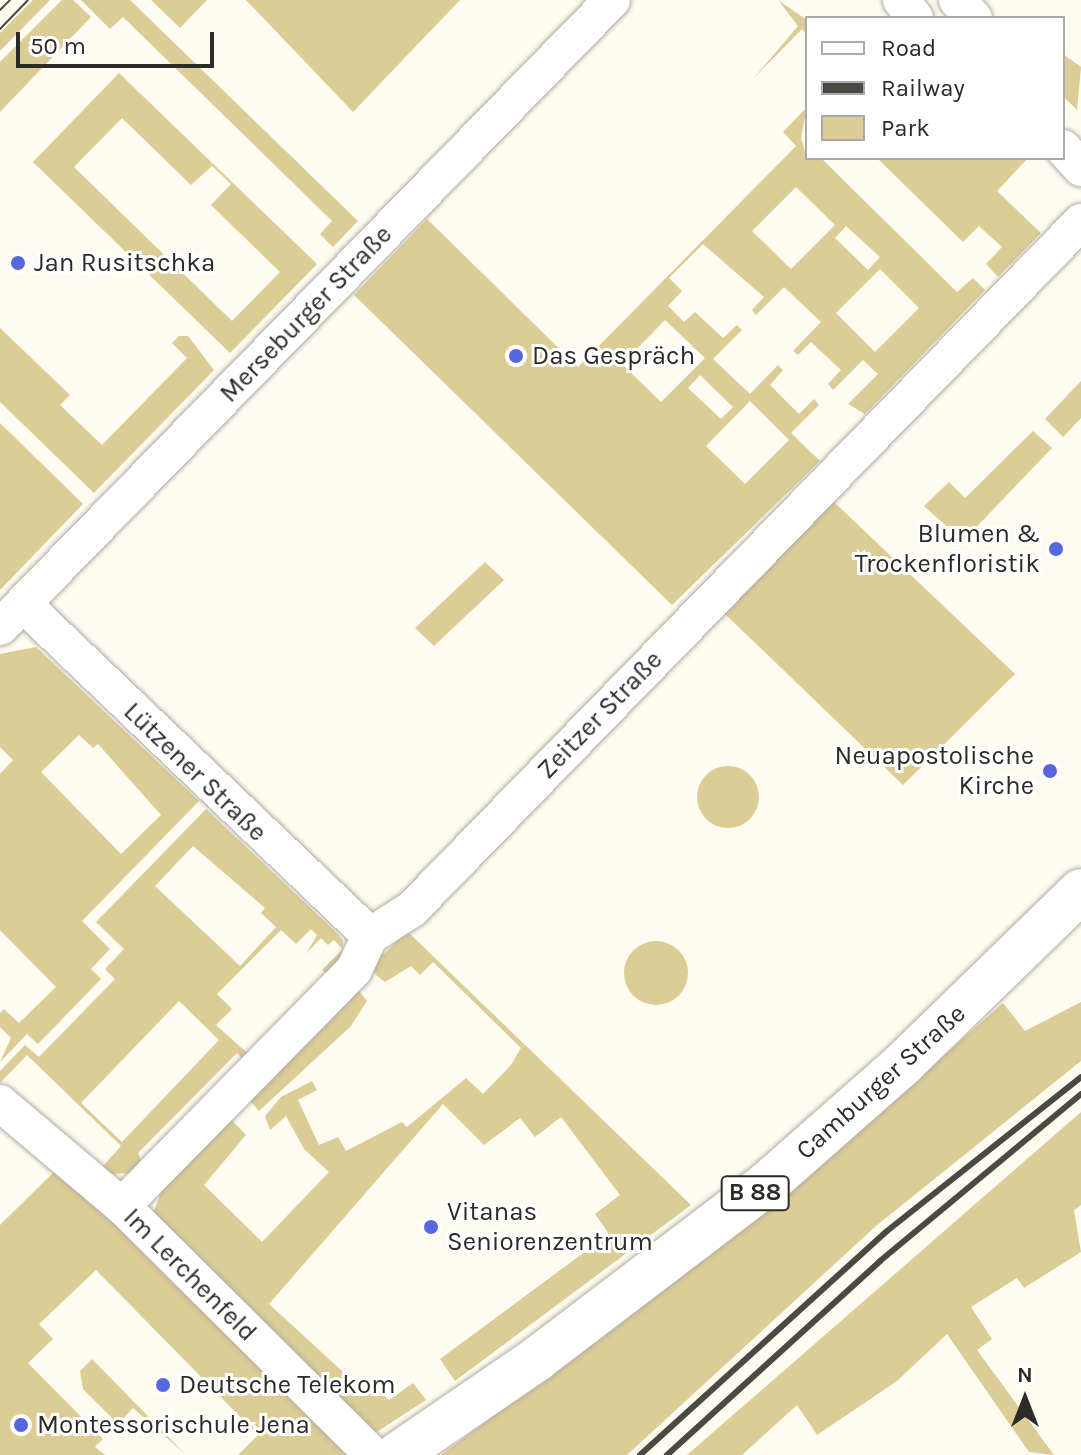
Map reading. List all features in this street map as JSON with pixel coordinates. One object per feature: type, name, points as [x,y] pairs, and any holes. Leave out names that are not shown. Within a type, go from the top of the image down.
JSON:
[{"type":"main road","name":"Camburger Straße","points":[[397,1455],[537,1359],[768,1183],[1081,891]]},
{"type":"street","name":"Merseburger Straße","points":[[11,615],[612,0]]},
{"type":"street","points":[[901,0],[913,16]]},
{"type":"street","points":[[957,0],[972,16]]},
{"type":"street","points":[[1065,150],[1081,168]]},
{"type":"street","name":"Zeitzer Straße","points":[[370,936],[412,909],[1081,222]]},
{"type":"street","name":"Lützener Straße","points":[[11,615],[370,936]]},
{"type":"street","points":[[122,1206],[354,970],[370,936]]},
{"type":"street","name":"Im Lerchenfeld","points":[[0,1103],[122,1206],[373,1455]]},
{"type":"green space","points":[[33,0],[50,0],[0,51],[0,33]]},
{"type":"green space","points":[[62,0],[73,0],[91,17],[0,112],[0,62]]},
{"type":"green space","points":[[81,0],[130,0],[358,221],[333,247],[320,234],[332,221],[123,17],[110,29]]},
{"type":"green space","points":[[151,0],[207,0],[180,28]]},
{"type":"green space","points":[[246,0],[460,0],[353,112]]},
{"type":"green space","points":[[778,0],[805,19],[805,32],[802,29],[753,79],[798,26]]},
{"type":"green space","points":[[1065,55],[1081,67],[1077,110],[1065,98]]},
{"type":"green space","points":[[119,73],[317,264],[230,353],[33,162]],"holes":[[[122,118],[191,185],[212,166],[231,184],[211,205],[280,272],[232,321],[74,167]]]},
{"type":"green space","points":[[805,109],[801,138],[805,160],[823,160],[957,292],[973,278],[985,290],[865,414],[848,404],[878,374],[863,360],[833,390],[828,384],[841,370],[811,342],[798,355],[793,351],[821,322],[784,287],[756,315],[752,310],[764,297],[703,244],[669,278],[682,291],[668,306],[684,322],[695,312],[723,338],[737,325],[742,330],[713,359],[750,394],[778,365],[783,370],[770,385],[799,414],[814,399],[819,405],[791,433],[820,461],[672,605],[354,295],[427,219],[578,367],[796,146],[783,132]],"holes":[[[796,187],[835,225],[791,269],[752,231]],[[846,226],[880,257],[868,270],[835,238]],[[880,269],[919,308],[875,352],[836,313]],[[665,320],[705,358],[661,402],[622,364]],[[700,375],[733,407],[721,419],[688,388]],[[750,401],[789,440],[745,484],[706,446]]]},
{"type":"green space","points":[[879,160],[1026,160],[997,191],[1041,233],[998,277],[986,264],[1002,247],[979,226],[963,242]]},
{"type":"green space","points":[[0,328],[70,395],[60,405],[102,445],[187,358],[172,343],[179,336],[188,336],[214,370],[94,493],[0,402]]},
{"type":"green space","points":[[1081,381],[1081,418],[1063,437],[1045,419]]},
{"type":"green space","points":[[0,423],[83,504],[0,590]]},
{"type":"green space","points":[[1033,431],[1052,448],[963,541],[924,506],[949,482],[965,498]]},
{"type":"green space","points":[[834,502],[1015,674],[903,785],[725,614]]},
{"type":"green space","points":[[485,562],[504,580],[434,646],[415,628]]},
{"type":"green space","points":[[36,647],[199,801],[82,921],[110,949],[91,969],[101,979],[38,1044],[27,1034],[0,1062],[11,1038],[0,1027],[0,1013],[4,1009],[19,1023],[56,987],[0,930],[0,774],[13,760],[0,747],[0,654]],"holes":[[[79,735],[93,748],[98,744],[161,815],[121,854],[41,772]]]},
{"type":"green space","points":[[722,766],[734,766],[750,775],[757,785],[757,809],[750,819],[734,828],[722,828],[702,814],[697,803],[697,791],[711,771]]},
{"type":"green space","points":[[206,809],[343,941],[343,949],[334,940],[328,945],[321,938],[306,954],[317,935],[311,929],[296,944],[281,930],[217,994],[232,1009],[216,1025],[255,1060],[250,1066],[237,1053],[138,1153],[146,1172],[95,1175],[121,1146],[27,1055],[0,1083],[0,1071],[25,1045],[39,1057],[115,979],[105,969],[124,949],[96,922]],"holes":[[[193,846],[265,908],[261,913],[276,927],[240,966],[155,886]],[[179,1001],[219,1040],[122,1142],[81,1103]]]},
{"type":"green space","points":[[407,931],[691,1205],[455,1381],[440,1359],[609,1234],[595,1214],[620,1195],[561,1117],[535,1137],[520,1118],[484,1145],[443,1104],[269,1304],[367,1394],[374,1386],[389,1400],[413,1383],[426,1400],[369,1437],[152,1216],[168,1174],[227,1115],[246,1135],[204,1185],[262,1242],[329,1172],[304,1149],[286,1116],[270,1130],[265,1116],[281,1097],[312,1081],[317,1090],[298,1100],[319,1145],[338,1137],[346,1151],[402,1122],[407,1127],[466,1078],[483,1094],[511,1065],[521,1048],[433,962],[420,975],[411,966],[385,982],[377,976],[370,966],[376,952],[384,954]]},
{"type":"green space","points":[[650,941],[662,941],[679,950],[686,961],[686,985],[679,996],[662,1005],[650,1005],[638,1000],[629,991],[624,979],[624,967],[629,955],[638,946]]},
{"type":"green space","points":[[343,949],[342,957],[327,974],[322,970]]},
{"type":"green space","points":[[357,989],[367,1001],[351,1026],[259,1111],[245,1095]]},
{"type":"green space","points":[[1081,1002],[1081,1061],[876,1226],[627,1455],[441,1455],[774,1206],[1003,1003],[1025,1031]]},
{"type":"green space","points":[[1081,1112],[1081,1205],[1074,1210],[1081,1252],[1024,1288],[1017,1278],[971,1307],[992,1339],[977,1350],[1054,1455],[1029,1452],[947,1334],[897,1381],[817,1435],[797,1405],[742,1455],[687,1455]]},
{"type":"green space","points":[[62,1164],[348,1455],[238,1455],[258,1435],[96,1270],[39,1324],[53,1339],[28,1363],[103,1439],[95,1447],[105,1455],[0,1455],[0,1225]]},
{"type":"green space","points":[[92,1359],[186,1455],[133,1408],[118,1424],[83,1389],[80,1371]]},
{"type":"tram line","points":[[0,10],[10,0]]},
{"type":"tram line","points":[[0,29],[28,0]]},
{"type":"railway","points":[[640,1455],[887,1231],[1081,1077]]},
{"type":"railway","points":[[667,1455],[880,1261],[1081,1094]]},
{"type":"place","name":"Jan Rusitschka","points":[[18,263]]},
{"type":"place","name":"Das Gespräch","points":[[516,356]]},
{"type":"place","name":"Blumen & Trockenfloristik","points":[[1056,549]]},
{"type":"place","name":"Neuapostolische Kirche","points":[[1050,771]]},
{"type":"place","name":"Vitanas Seniorenzentrum","points":[[431,1227]]},
{"type":"place","name":"Deutsche Telekom","points":[[163,1385]]},
{"type":"place","name":"Montessorischule Jena","points":[[21,1425]]}]
